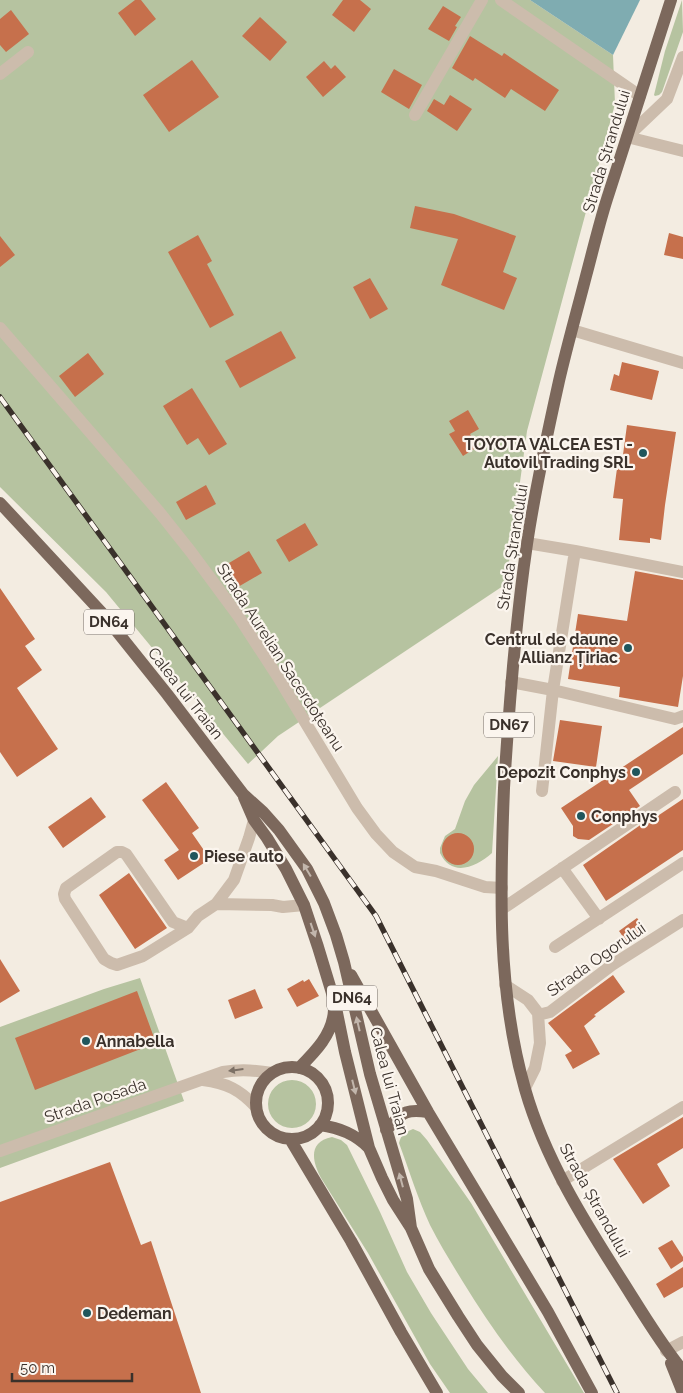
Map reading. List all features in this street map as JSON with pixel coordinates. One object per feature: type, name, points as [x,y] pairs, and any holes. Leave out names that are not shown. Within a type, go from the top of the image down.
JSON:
[{"type":"main road","name":"Strada Ștrandului","points":[[671,0],[606,202],[572,330],[560,377],[527,543],[511,682],[502,830],[502,940],[505,985],[515,1048],[533,1114],[562,1181],[588,1227],[666,1351],[683,1371]]},
{"type":"main road","name":"Calea lui Traian","points":[[0,503],[103,614],[168,694],[243,794],[264,812],[279,830],[307,870],[327,909],[344,962],[370,1074],[406,1199],[410,1228]]},
{"type":"main road","name":"Calea lui Traian","points":[[243,794],[254,820],[286,869],[304,905],[335,1003],[369,1148],[393,1200],[410,1228],[429,1269],[472,1338],[502,1376],[519,1393]]},
{"type":"main road","points":[[344,962],[428,1112],[548,1312],[592,1393]]},
{"type":"main road","points":[[298,1068],[323,1041],[334,1019],[335,1003]]},
{"type":"main road","points":[[289,1067],[298,1068],[310,1072],[319,1080],[325,1090],[327,1102],[325,1114],[320,1125],[314,1131],[306,1136],[290,1139],[280,1137],[264,1126],[256,1107],[256,1097],[265,1079],[272,1073],[289,1067]]},
{"type":"main road","points":[[386,1130],[401,1114],[419,1110],[428,1112]]},
{"type":"main road","points":[[320,1125],[351,1134],[360,1139],[369,1148]]},
{"type":"main road","points":[[290,1139],[351,1241],[437,1393]]},
{"type":"main road","name":"DN67","points":[[666,1351],[683,1393]]},
{"type":"street","points":[[415,115],[482,0]]},
{"type":"street","points":[[500,0],[640,96]]},
{"type":"street","points":[[0,74],[28,52]]},
{"type":"street","points":[[627,137],[667,99],[683,57]]},
{"type":"street","points":[[627,137],[683,151]]},
{"type":"street","name":"Strada Aurelian Sacerdoțeanu","points":[[0,328],[160,513],[191,552],[239,617],[376,834],[393,852],[415,867],[436,871],[485,887],[502,888]]},
{"type":"street","points":[[572,330],[683,363]]},
{"type":"street","points":[[527,543],[683,572]]},
{"type":"street","points":[[542,791],[553,690],[575,551]]},
{"type":"street","points":[[511,682],[675,719],[683,716]]},
{"type":"street","points":[[502,909],[675,792]]},
{"type":"street","points":[[188,928],[172,922],[126,854],[122,852],[116,852],[66,888],[64,894],[65,899],[104,959],[117,965],[143,956],[188,928],[198,916],[216,904],[234,880],[254,820]]},
{"type":"street","points":[[555,947],[683,862]]},
{"type":"street","points":[[562,868],[599,919]]},
{"type":"street","points":[[216,904],[272,904],[283,907],[304,905]]},
{"type":"street","name":"Strada Ogorului","points":[[505,985],[528,1000],[538,1013],[550,1012],[612,965],[683,920]]},
{"type":"street","points":[[525,1088],[535,1068],[540,1043],[538,1013]]},
{"type":"street","name":"Strada Posada","points":[[0,1150],[224,1072],[252,1069],[272,1073]]},
{"type":"street","points":[[200,1080],[216,1082],[234,1088],[256,1107]]},
{"type":"street","points":[[562,1181],[683,1107]]},
{"type":"street","points":[[666,1351],[683,1342]]},
{"type":"green space","points":[[0,0],[530,0],[613,55],[615,104],[527,431],[506,584],[278,736],[248,764],[106,592],[0,487]]},
{"type":"green space","points":[[682,0],[683,32],[662,92],[655,96],[665,51]]},
{"type":"green space","points":[[498,756],[492,853],[472,866],[458,868],[451,866],[440,853],[445,836],[455,829],[465,801],[474,785]]},
{"type":"green space","points":[[140,978],[184,1101],[0,1168],[0,1027],[104,989]]},
{"type":"green space","points":[[287,1080],[297,1080],[309,1087],[316,1099],[316,1109],[309,1121],[297,1128],[287,1128],[279,1124],[272,1117],[268,1109],[268,1099],[272,1091],[279,1084]]},
{"type":"green space","points":[[413,1129],[420,1132],[427,1140],[471,1203],[584,1393],[545,1393],[511,1353],[481,1311],[438,1240],[418,1195],[399,1143],[404,1134]]},
{"type":"green space","points":[[332,1137],[341,1140],[347,1145],[407,1272],[431,1313],[468,1369],[488,1393],[450,1393],[430,1364],[368,1253],[318,1172],[314,1159],[316,1148],[319,1143]]},
{"type":"water","points":[[530,0],[640,0],[613,55]]},
{"type":"building","points":[[135,0],[141,0],[156,19],[135,36],[118,13]]},
{"type":"building","points":[[343,0],[360,0],[371,9],[354,32],[332,15]]},
{"type":"building","points":[[443,6],[461,17],[449,41],[428,29]]},
{"type":"building","points":[[11,10],[29,34],[6,52],[0,45],[0,19]]},
{"type":"building","points":[[260,17],[287,42],[270,61],[242,36]]},
{"type":"building","points":[[470,36],[502,56],[504,53],[559,90],[545,111],[511,89],[505,98],[475,78],[473,81],[452,68]]},
{"type":"building","points":[[192,60],[219,97],[169,132],[143,95]]},
{"type":"building","points":[[324,61],[331,69],[335,65],[346,77],[323,97],[306,77]]},
{"type":"building","points":[[394,69],[422,85],[409,109],[381,92]]},
{"type":"building","points":[[450,95],[472,109],[457,131],[427,111],[434,99],[444,105]]},
{"type":"building","points":[[415,206],[454,214],[516,236],[503,272],[517,278],[504,310],[441,285],[458,239],[410,228]]},
{"type":"building","points":[[669,233],[683,237],[683,259],[664,255]]},
{"type":"building","points":[[198,235],[212,261],[207,264],[234,315],[210,328],[168,252]]},
{"type":"building","points":[[0,236],[15,255],[0,267]]},
{"type":"building","points":[[370,278],[388,309],[370,319],[353,287]]},
{"type":"building","points":[[281,331],[296,358],[240,388],[225,361]]},
{"type":"building","points":[[88,353],[104,374],[75,397],[59,376]]},
{"type":"building","points":[[622,362],[659,371],[652,400],[610,390],[614,374],[619,376]]},
{"type":"building","points":[[192,388],[227,444],[209,455],[198,438],[187,445],[163,406]]},
{"type":"building","points":[[468,410],[479,429],[470,434],[477,447],[463,456],[449,434],[455,431],[449,421]]},
{"type":"building","points":[[627,425],[676,432],[661,540],[650,538],[650,543],[619,540],[623,499],[613,498],[618,461],[622,462]]},
{"type":"building","points":[[206,485],[216,504],[186,520],[176,502]]},
{"type":"building","points":[[305,523],[318,545],[289,562],[276,540]]},
{"type":"building","points":[[249,551],[262,573],[231,591],[219,569]]},
{"type":"building","name":"Centrul de daune Allianz Țiriac","points":[[635,571],[683,580],[683,676],[678,707],[619,697],[620,687],[568,679],[578,614],[627,621]]},
{"type":"building","points":[[0,588],[35,639],[25,646],[42,670],[17,688],[58,749],[17,777],[0,752]]},
{"type":"building","points":[[560,720],[602,726],[596,767],[553,761]]},
{"type":"building","name":"Depozit Conphys","points":[[683,727],[683,754],[629,790],[640,806],[589,840],[578,839],[573,836],[573,826],[561,808]]},
{"type":"building","points":[[166,782],[199,828],[192,833],[210,859],[178,880],[164,860],[179,850],[142,800]]},
{"type":"building","points":[[91,797],[106,817],[63,848],[48,827]]},
{"type":"building","points":[[683,799],[683,850],[606,901],[583,865],[649,819],[650,821]]},
{"type":"building","points":[[458,833],[464,834],[469,838],[473,843],[473,855],[469,860],[464,864],[458,865],[452,864],[447,860],[443,855],[442,849],[443,843],[447,838],[452,834]]},
{"type":"building","points":[[129,873],[167,928],[135,949],[99,895]]},
{"type":"building","points":[[637,918],[647,931],[628,944],[619,931]]},
{"type":"building","points":[[0,959],[20,991],[0,1003]]},
{"type":"building","points":[[613,975],[625,992],[594,1015],[596,1016],[584,1026],[600,1054],[573,1069],[565,1055],[572,1051],[548,1023]]},
{"type":"building","points":[[309,979],[319,996],[297,1007],[287,989],[303,980],[304,982]]},
{"type":"building","points":[[255,989],[263,1008],[235,1019],[228,1000]]},
{"type":"building","name":"Annabella","points":[[137,991],[156,1043],[35,1090],[15,1038]]},
{"type":"building","points":[[683,1117],[683,1148],[657,1164],[670,1186],[643,1204],[613,1159]]},
{"type":"building","name":"Dedeman","points":[[110,1162],[141,1245],[151,1241],[201,1393],[0,1393],[0,1202]]},
{"type":"building","points":[[672,1240],[683,1257],[683,1261],[671,1269],[658,1248]]},
{"type":"building","points":[[683,1267],[683,1287],[664,1298],[656,1284]]},
{"type":"railway","points":[[0,397],[376,916],[617,1393]]},
{"type":"place","name":"TOYOTA VALCEA EST - Autovil Trading SRL","points":[[643,453]]},
{"type":"place","name":"Centrul de daune Allianz Țiriac","points":[[628,648]]},
{"type":"place","name":"Depozit Conphys","points":[[636,772]]},
{"type":"place","name":"Conphys","points":[[581,816]]},
{"type":"place","name":"Piese auto","points":[[194,856]]},
{"type":"place","name":"Annabella","points":[[86,1041]]},
{"type":"place","name":"Dedeman","points":[[87,1313]]}]
